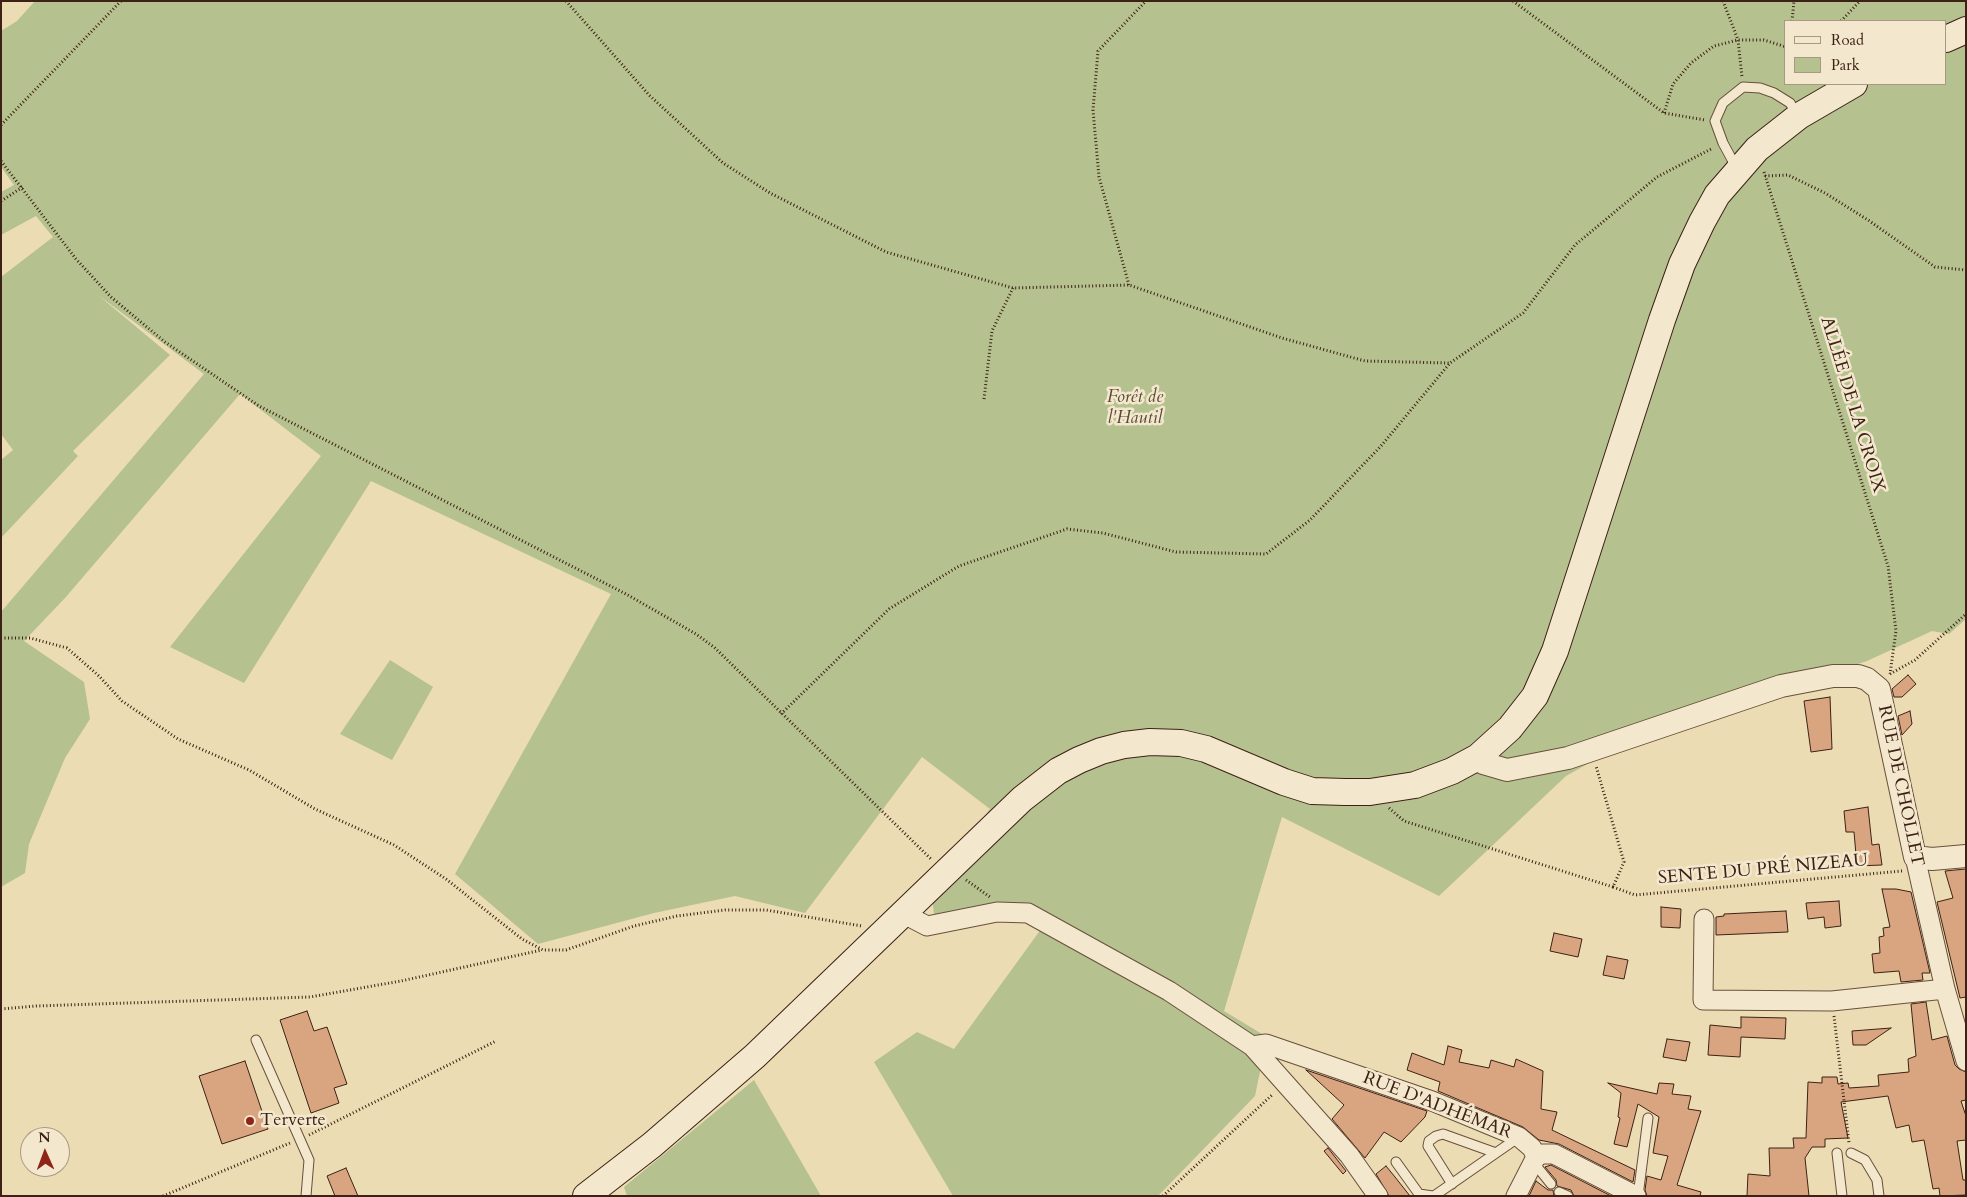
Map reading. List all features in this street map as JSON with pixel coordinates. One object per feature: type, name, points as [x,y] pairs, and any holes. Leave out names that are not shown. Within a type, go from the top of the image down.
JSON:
[{"type":"main road","points":[[1947,38],[1966,30]]},
{"type":"main road","points":[[586,1196],[652,1145],[755,1056],[885,931],[954,876],[1022,799],[1058,771],[1100,751],[1124,745],[1150,742],[1181,743],[1206,749],[1284,782],[1312,791],[1370,792],[1422,782],[1452,771],[1478,757],[1510,728],[1535,696],[1555,651],[1682,264],[1717,195],[1737,170],[1794,109],[1852,85]]},
{"type":"street","name":"RUE DE CHOLLET","points":[[1478,757],[1483,763],[1507,770],[1568,758],[1781,686],[1848,675],[1885,681],[1916,864],[1945,988],[1966,1061]]},
{"type":"street","points":[[1916,864],[1932,859],[1966,856]]},
{"type":"street","points":[[904,914],[927,926],[997,912],[1028,913],[1162,987],[1252,1046],[1348,1155],[1378,1196]]},
{"type":"street","points":[[1704,919],[1703,1000],[1832,1001],[1945,988]]},
{"type":"street","name":"RUE D'ADHÉMAR","points":[[1252,1046],[1266,1044],[1432,1101],[1519,1137],[1532,1148],[1535,1160]]},
{"type":"street","points":[[1516,1196],[1535,1160],[1542,1154],[1554,1154],[1637,1196]]},
{"type":"lane","points":[[1737,170],[1723,143],[1715,121],[1723,103],[1743,87],[1760,88],[1774,93],[1794,109]]},
{"type":"lane","points":[[256,1040],[309,1160],[306,1196]]},
{"type":"lane","points":[[1637,1196],[1648,1118]]},
{"type":"lane","points":[[1452,1184],[1428,1146],[1429,1141],[1436,1136],[1443,1134],[1496,1153]]},
{"type":"lane","points":[[1396,1162],[1419,1194],[1434,1196],[1519,1137]]},
{"type":"lane","points":[[1837,1153],[1842,1196]]},
{"type":"lane","points":[[1851,1153],[1866,1160],[1877,1180],[1879,1196]]},
{"type":"lane","points":[[1535,1160],[1551,1184]]},
{"type":"path","points":[[1,125],[120,1]]},
{"type":"path","points":[[566,1],[649,96],[731,168],[770,193],[886,252],[1013,288],[1129,285],[1282,338],[1365,361],[1450,364]]},
{"type":"path","points":[[1129,285],[1099,177],[1093,110],[1098,51],[1146,1]]},
{"type":"path","points":[[1513,1],[1664,113],[1715,121]]},
{"type":"path","points":[[1723,1],[1738,40],[1743,87]]},
{"type":"path","points":[[1792,20],[1794,1]]},
{"type":"path","points":[[1842,20],[1860,1]]},
{"type":"path","points":[[1664,113],[1673,84],[1691,63],[1714,46],[1738,40],[1764,40],[1784,46]]},
{"type":"path","points":[[781,714],[889,610],[959,566],[1067,529],[1103,534],[1176,552],[1266,554],[1310,520],[1381,446],[1450,364],[1523,313],[1575,245],[1657,177],[1723,143]]},
{"type":"path","name":"ALLÉE DE LA CROIX","points":[[1757,149],[1888,566],[1896,631],[1885,681]]},
{"type":"path","points":[[1,161],[23,187],[76,259],[111,297],[165,342],[209,374],[259,406],[626,594],[696,634],[715,648],[781,714],[954,876],[984,892]]},
{"type":"path","points":[[1765,176],[1788,175],[1825,193],[1935,266],[1966,270]]},
{"type":"path","points":[[1,201],[23,187]]},
{"type":"path","points":[[984,399],[992,331],[1013,288]]},
{"type":"path","points":[[1885,681],[1915,660],[1966,614]]},
{"type":"path","points":[[1,638],[30,638],[67,648],[99,676],[122,701],[178,739],[249,770],[315,809],[394,845],[446,879],[491,917],[522,939],[543,950]]},
{"type":"path","points":[[1591,750],[1624,862],[1613,888]]},
{"type":"path","name":"SENTE DU PRÉ NIZEAU","points":[[1370,792],[1404,821],[1635,895],[1916,864]]},
{"type":"path","points":[[1,1009],[36,1006],[310,997],[543,950],[566,950],[634,926],[677,916],[725,910],[766,910],[847,922],[885,931]]},
{"type":"path","points":[[1832,1001],[1851,1153]]},
{"type":"path","points":[[163,1196],[300,1139],[496,1041]]},
{"type":"path","points":[[1163,1196],[1284,1083]]},
{"type":"green space","name":"Forêt de l'Hautil","points":[[35,1],[1966,1],[1966,619],[1949,634],[1932,631],[1867,661],[1632,739],[1566,776],[1439,896],[1282,817],[1224,1011],[1267,1037],[1255,1096],[1158,1196],[953,1196],[874,1062],[917,1032],[954,1049],[1052,914],[934,914],[931,888],[990,809],[922,757],[805,913],[735,896],[654,913],[538,944],[455,874],[611,594],[371,481],[244,683],[170,647],[321,456],[240,394],[65,598],[24,641],[84,682],[90,719],[65,758],[29,844],[25,873],[1,887],[1,612],[204,374],[98,295],[170,355],[73,451],[78,456],[1,538],[1,460],[13,450],[1,434],[1,277],[53,237],[36,216],[1,235],[1,192],[14,185],[1,167],[1,31],[17,21]]},
{"type":"green space","points":[[390,660],[433,687],[392,760],[340,734]]},
{"type":"green space","points":[[754,1080],[821,1196],[627,1196],[624,1187]]},
{"type":"building","points":[[1908,675],[1916,684],[1902,697],[1894,697],[1892,689]]},
{"type":"building","points":[[1830,697],[1832,749],[1811,752],[1804,701]]},
{"type":"building","points":[[1910,711],[1912,724],[1902,735],[1898,716]]},
{"type":"building","points":[[1868,807],[1872,845],[1879,844],[1882,865],[1857,866],[1854,832],[1846,832],[1844,811]]},
{"type":"building","points":[[1966,869],[1966,997],[1960,998],[1937,902],[1953,898],[1945,871]]},
{"type":"building","points":[[1882,889],[1911,892],[1930,973],[1922,973],[1923,980],[1901,982],[1899,971],[1874,973],[1872,954],[1880,953],[1879,937],[1884,936],[1883,928],[1890,927]]},
{"type":"building","points":[[1839,901],[1841,926],[1825,928],[1824,917],[1808,919],[1806,903]]},
{"type":"building","points":[[1661,907],[1681,909],[1680,928],[1661,927]]},
{"type":"building","points":[[1786,911],[1788,932],[1716,935],[1716,917],[1724,916],[1724,914]]},
{"type":"building","points":[[1554,933],[1582,939],[1578,957],[1550,951]]},
{"type":"building","points":[[1607,956],[1628,960],[1624,979],[1603,975]]},
{"type":"building","points":[[1926,1002],[1932,1040],[1947,1036],[1955,1065],[1966,1072],[1966,1100],[1961,1101],[1966,1116],[1966,1140],[1957,1141],[1963,1180],[1966,1180],[1966,1195],[1940,1196],[1939,1188],[1933,1189],[1924,1140],[1912,1142],[1909,1125],[1896,1128],[1888,1096],[1841,1102],[1848,1138],[1825,1139],[1825,1147],[1812,1147],[1805,1158],[1809,1196],[1747,1196],[1748,1174],[1770,1176],[1769,1148],[1794,1148],[1793,1138],[1806,1138],[1808,1082],[1822,1083],[1822,1077],[1837,1077],[1838,1084],[1848,1083],[1849,1088],[1879,1086],[1878,1075],[1909,1072],[1908,1059],[1916,1056],[1911,1004]]},
{"type":"building","points":[[307,1011],[314,1031],[327,1027],[347,1084],[334,1088],[339,1103],[311,1113],[280,1020]]},
{"type":"building","points":[[1741,1017],[1786,1018],[1785,1039],[1741,1037],[1740,1057],[1708,1055],[1710,1025],[1741,1028]]},
{"type":"building","points":[[1891,1028],[1866,1045],[1853,1045],[1852,1031]]},
{"type":"building","points":[[1667,1039],[1690,1042],[1686,1061],[1663,1057]]},
{"type":"building","points":[[1448,1046],[1462,1050],[1459,1062],[1489,1068],[1491,1060],[1514,1067],[1516,1059],[1543,1071],[1541,1109],[1557,1112],[1552,1130],[1635,1170],[1633,1182],[1559,1144],[1539,1140],[1523,1127],[1438,1091],[1440,1082],[1407,1070],[1412,1053],[1444,1065]]},
{"type":"building","points":[[245,1061],[268,1129],[222,1144],[199,1076]]},
{"type":"building","points":[[1306,1070],[1427,1111],[1425,1117],[1401,1142],[1384,1132],[1365,1158],[1332,1119],[1344,1105]]},
{"type":"building","points":[[1608,1083],[1657,1094],[1659,1083],[1674,1084],[1672,1094],[1691,1096],[1688,1109],[1701,1111],[1677,1185],[1701,1192],[1700,1196],[1647,1196],[1645,1190],[1647,1176],[1661,1180],[1668,1156],[1653,1153],[1659,1117],[1638,1104],[1627,1147],[1614,1144],[1620,1118],[1618,1117],[1621,1093]]},
{"type":"building","points":[[1328,1148],[1346,1171],[1343,1174],[1324,1151]]},
{"type":"building","points":[[1551,1165],[1611,1196],[1574,1196],[1571,1190],[1557,1186],[1556,1180],[1545,1167]]},
{"type":"building","points":[[1386,1166],[1410,1196],[1389,1196],[1376,1174]]},
{"type":"building","points":[[346,1168],[358,1196],[335,1196],[327,1176]]},
{"type":"building","points":[[1536,1181],[1548,1190],[1553,1190],[1554,1196],[1529,1196]]},
{"type":"place","name":"Terverte","points":[[250,1121]]}]
